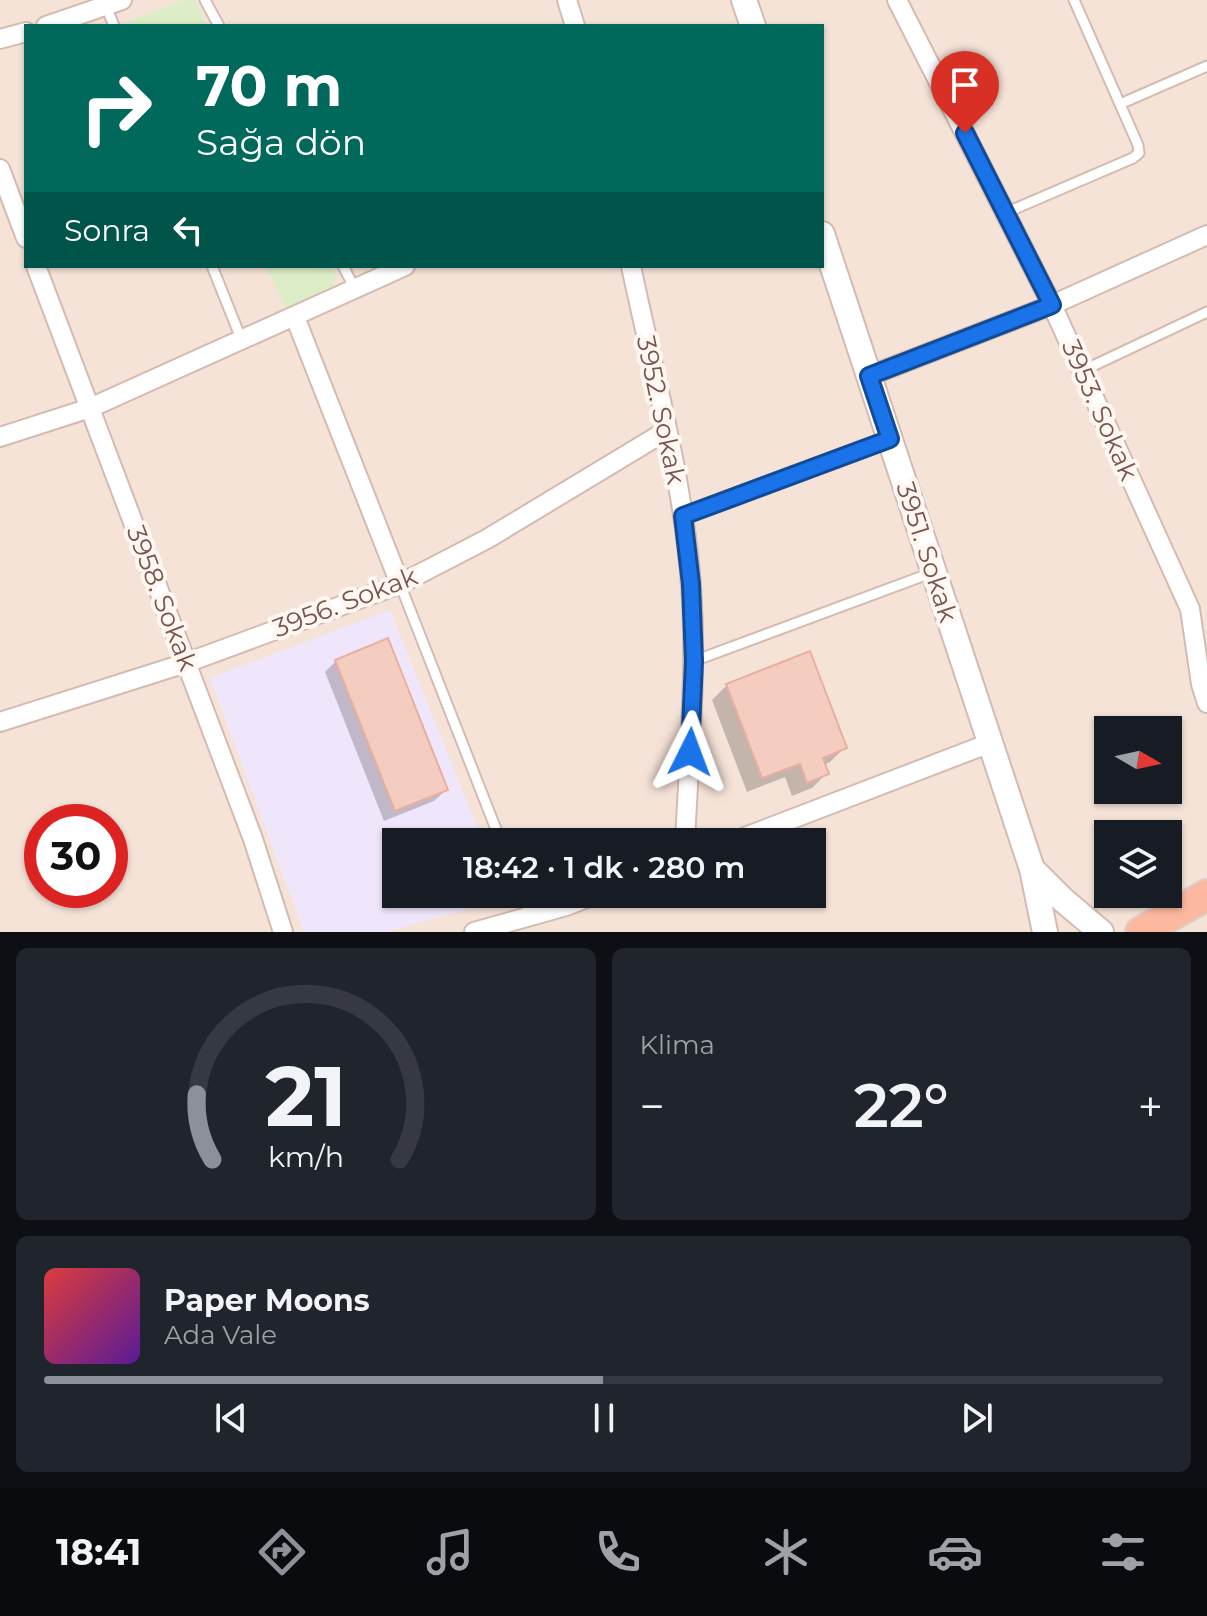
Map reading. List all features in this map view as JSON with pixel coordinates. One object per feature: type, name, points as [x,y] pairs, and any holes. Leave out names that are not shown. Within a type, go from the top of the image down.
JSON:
[{"type":"highway","points":[[1141,932],[1207,895]]},
{"type":"street","points":[[567,0],[574,24]]},
{"type":"street","points":[[744,0],[752,24]]},
{"type":"street","name":"3953. Sokak","points":[[897,0],[1052,305],[1190,609],[1201,684],[1207,703]]},
{"type":"street","points":[[52,24],[114,3]]},
{"type":"street","points":[[0,39],[24,33]]},
{"type":"street","points":[[0,169],[24,233]]},
{"type":"street","points":[[869,376],[1052,305],[1207,235]]},
{"type":"street","name":"3951. Sokak","points":[[824,240],[1032,869],[1045,932]]},
{"type":"street","name":"3958. Sokak","points":[[37,268],[253,839],[283,932]]},
{"type":"street","points":[[0,437],[90,408],[401,268]]},
{"type":"street","name":"3952. Sokak","points":[[631,268],[683,516],[691,584],[694,661],[686,828]]},
{"type":"street","points":[[295,317],[400,584]]},
{"type":"street","name":"3956. Sokak","points":[[0,722],[186,663],[400,584],[487,539],[666,431]]},
{"type":"street","points":[[768,828],[990,743]]},
{"type":"street","name":"3951. Sokak","points":[[1032,869],[1101,932]]},
{"type":"street","points":[[474,932],[534,924],[568,908]]},
{"type":"lane","points":[[205,0],[218,24]]},
{"type":"lane","points":[[1005,213],[1136,156],[1139,148],[1074,0]]},
{"type":"lane","points":[[114,3],[114,24]]},
{"type":"lane","points":[[1120,104],[1207,66]]},
{"type":"lane","points":[[213,268],[242,341]]},
{"type":"lane","points":[[344,268],[355,289]]},
{"type":"lane","points":[[1082,371],[1207,312]]},
{"type":"lane","points":[[683,516],[890,439]]},
{"type":"lane","points":[[694,661],[934,572]]},
{"type":"lane","points":[[400,584],[496,828]]},
{"type":"shaded area","points":[[0,0],[1207,0],[1207,932],[0,932]]},
{"type":"shaded area","points":[[390,610],[477,828],[382,828],[382,908],[473,908],[385,932],[304,932],[210,678]]},
{"type":"green space","points":[[183,0],[195,0],[207,24],[125,24]]},
{"type":"green space","points":[[266,268],[332,268],[336,275],[334,287],[287,308]]},
{"type":"building","points":[[388,638],[448,790],[395,811],[335,660]]},
{"type":"building","points":[[810,651],[847,748],[823,758],[829,774],[807,783],[800,764],[762,778],[726,684]]},
{"type":"route","points":[[690,752],[694,661],[691,584],[683,516],[890,439],[869,376],[1052,305],[965,133]]}]
